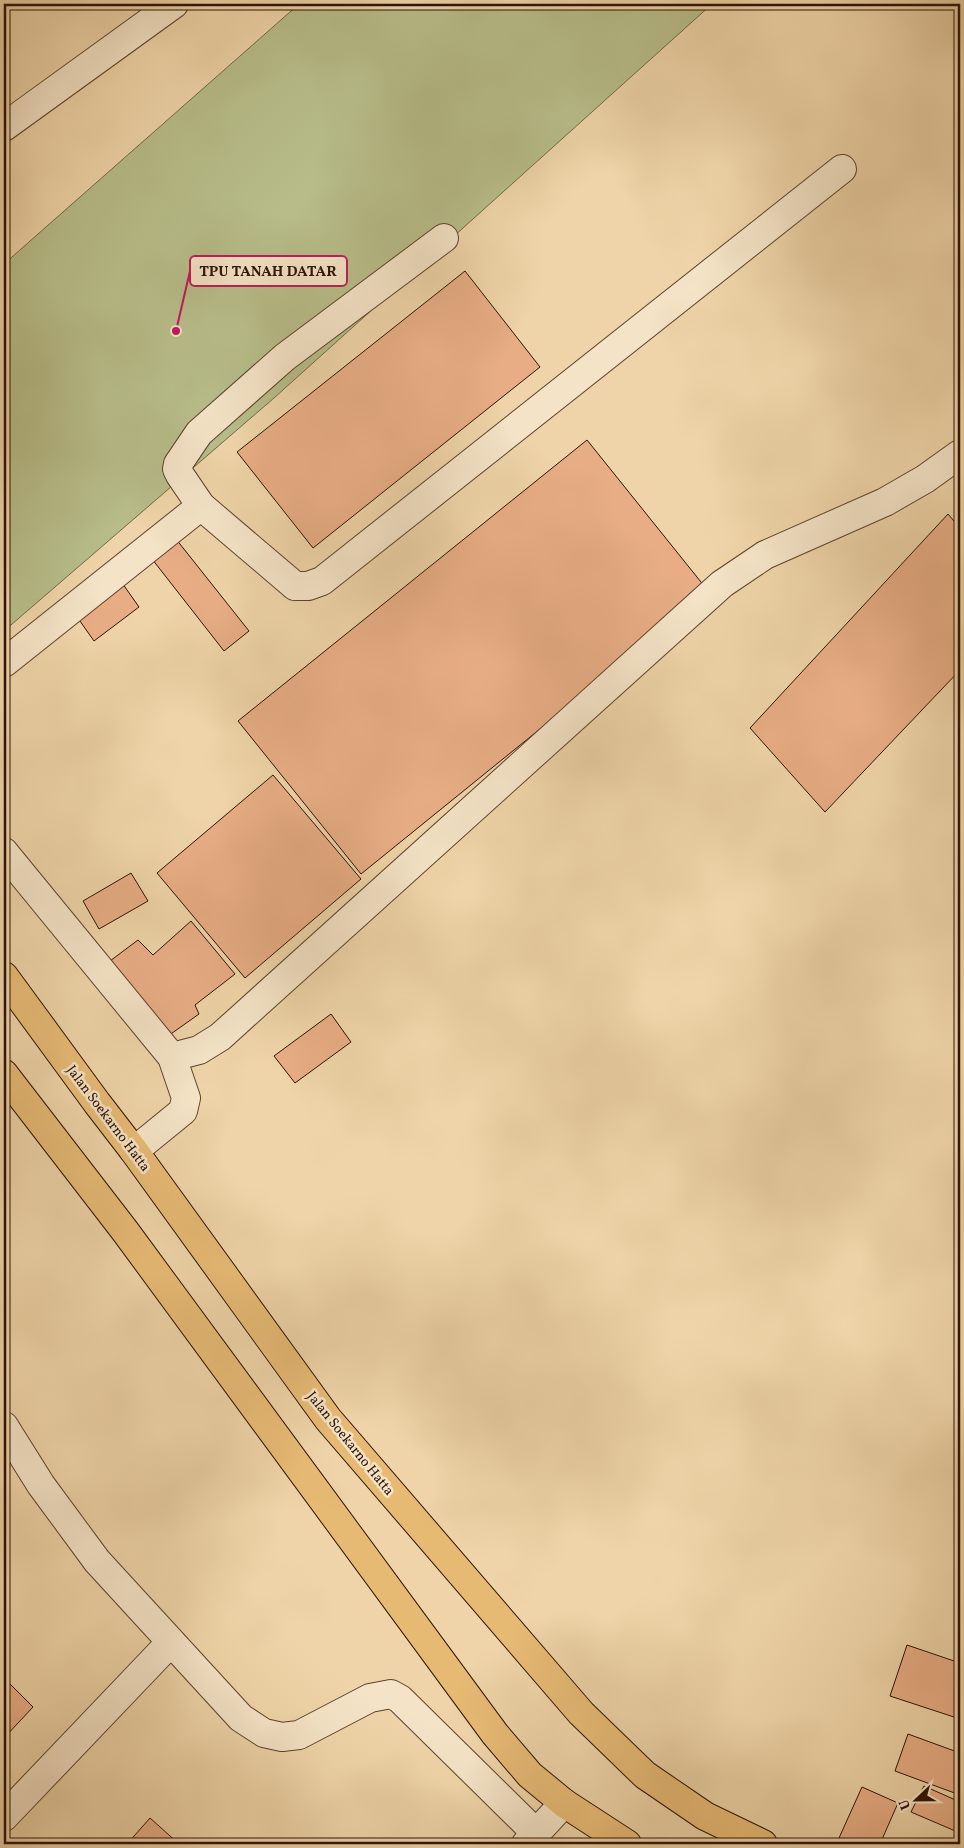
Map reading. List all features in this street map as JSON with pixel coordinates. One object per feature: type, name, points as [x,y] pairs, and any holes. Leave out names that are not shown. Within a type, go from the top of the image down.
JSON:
[{"type":"highway","name":"Jalan Soekarno Hatta","points":[[4,976],[134,1151],[328,1419],[581,1713],[645,1775],[705,1816],[764,1844]]},
{"type":"highway","points":[[4,1074],[130,1239],[495,1734],[530,1775],[564,1803],[627,1844]]},
{"type":"street","points":[[4,127],[174,4]]},
{"type":"street","points":[[444,238],[286,357],[199,433],[177,468],[201,506],[295,586],[308,586],[322,580],[842,169]]},
{"type":"street","points":[[172,1057],[199,1050],[220,1037],[722,584],[765,555],[885,502],[925,479],[960,454]]},
{"type":"street","points":[[4,662],[201,506]]},
{"type":"street","points":[[4,852],[172,1057],[186,1098],[186,1104],[183,1110],[134,1151]]},
{"type":"street","points":[[4,1426],[42,1485],[97,1561],[241,1718],[264,1733],[282,1738],[299,1734],[370,1698],[391,1694],[400,1699],[531,1839],[564,1803]]},
{"type":"street","points":[[4,1817],[171,1642]]},
{"type":"green space","points":[[299,4],[712,4],[274,398],[4,631],[4,264]]},
{"type":"building","points":[[465,271],[540,367],[313,548],[237,452]]},
{"type":"building","points":[[587,440],[709,592],[361,874],[238,721]]},
{"type":"building","points":[[948,514],[960,528],[960,670],[825,812],[750,728]]},
{"type":"building","points":[[176,539],[249,631],[224,651],[152,559]]},
{"type":"building","points":[[120,580],[139,607],[94,641],[75,614]]},
{"type":"building","points":[[273,775],[361,879],[245,978],[157,873]]},
{"type":"building","points":[[131,873],[148,901],[99,929],[83,901]]},
{"type":"building","points":[[191,921],[235,974],[195,1005],[199,1014],[168,1036],[110,961],[138,940],[153,955]]},
{"type":"building","points":[[331,1014],[351,1042],[295,1083],[274,1056]]},
{"type":"building","points":[[907,1645],[960,1663],[960,1719],[890,1696]]},
{"type":"building","points":[[4,1678],[33,1707],[4,1738]]},
{"type":"building","points":[[908,1734],[960,1753],[960,1795],[895,1771]]},
{"type":"building","points":[[924,1786],[960,1802],[960,1833],[911,1812]]},
{"type":"building","points":[[862,1787],[898,1803],[880,1844],[852,1844],[839,1838]]},
{"type":"building","points":[[150,1818],[179,1844],[127,1844]]},
{"type":"place","name":"TPU TANAH DATAR","points":[[176,331]]}]
